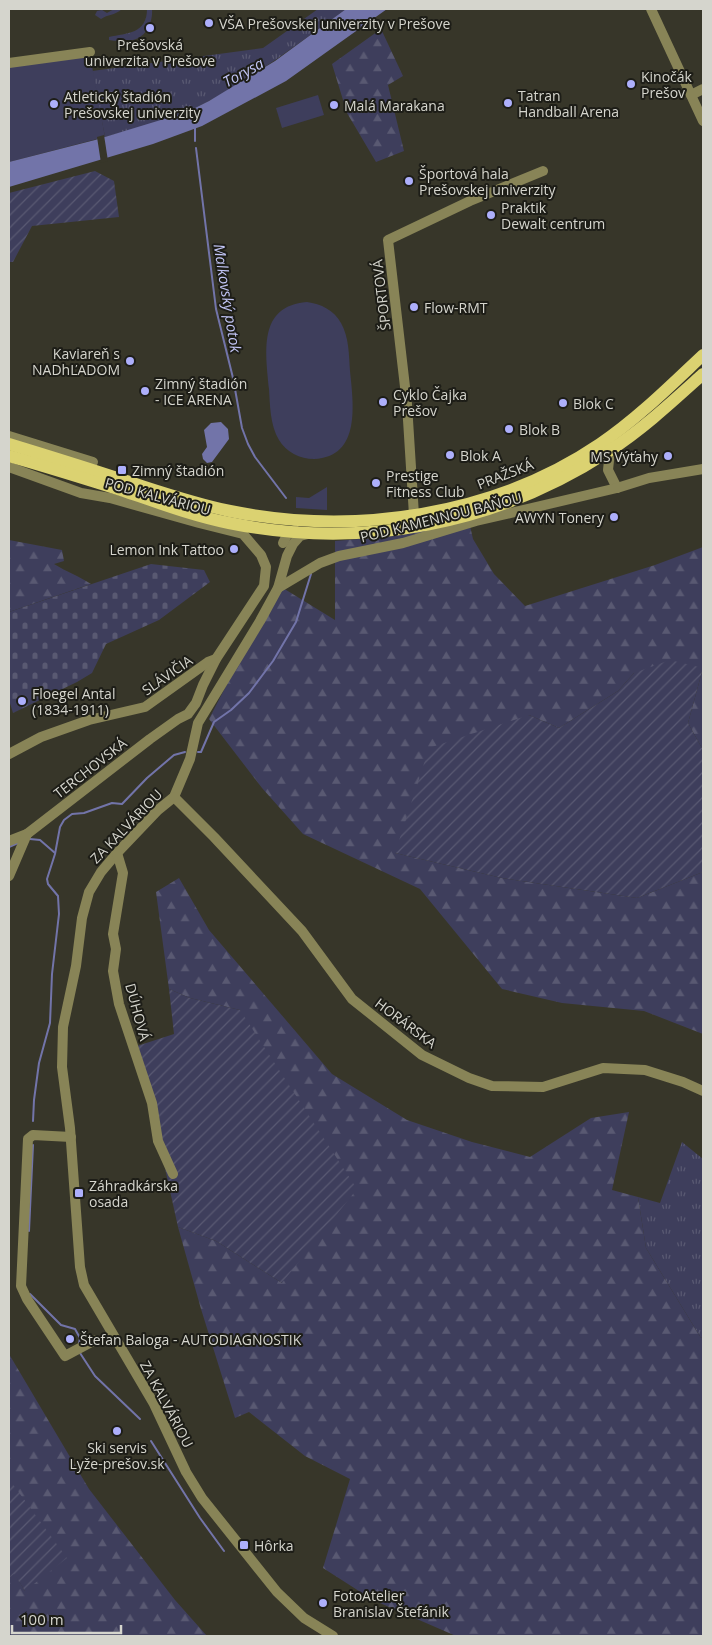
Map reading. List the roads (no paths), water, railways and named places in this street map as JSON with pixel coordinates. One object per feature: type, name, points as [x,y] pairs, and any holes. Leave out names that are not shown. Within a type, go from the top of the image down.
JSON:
[{"type":"main road","name":"PRAŽSKÁ","points":[[278,518],[323,520],[414,515],[450,509],[481,500],[544,475],[574,460],[625,426],[703,355]]},
{"type":"main road","name":"PRAŽSKÁ","points":[[289,540],[308,534],[369,533],[448,521],[493,508],[522,497],[553,484],[610,450],[647,422],[703,374]]},
{"type":"main road","name":"POD KALVÁRIOU","points":[[9,444],[194,503],[278,518]]},
{"type":"main road","name":"POD KALVÁRIOU","points":[[9,456],[193,514],[264,529],[289,540]]},
{"type":"street","points":[[651,9],[703,121]]},
{"type":"street","points":[[9,64],[90,52]]},
{"type":"street","points":[[691,95],[703,89]]},
{"type":"street","name":"ŠPORTOVÁ","points":[[414,515],[408,404],[388,240],[470,201],[543,171]]},
{"type":"street","name":"POD KALVÁRIOU","points":[[9,436],[93,462]]},
{"type":"street","points":[[608,470],[610,450]]},
{"type":"street","points":[[590,463],[600,465],[608,470],[617,488]]},
{"type":"street","name":"POD KALVÁRIOU","points":[[9,467],[81,494],[110,498],[199,524],[243,534],[261,555],[266,567],[264,586]]},
{"type":"street","name":"POD KAMENNOU BAŇOU","points":[[278,588],[320,563],[339,556],[403,544],[476,521],[617,488],[654,477],[703,469]]},
{"type":"street","points":[[278,518],[284,521],[289,540]]},
{"type":"street","points":[[289,540],[304,524],[323,520]]},
{"type":"street","name":"ZA KALVÁRIOU","points":[[289,540],[278,588],[260,622],[198,723],[190,759],[174,796],[158,810],[100,872],[89,892],[82,918],[76,966],[63,1027],[62,1067],[71,1138],[80,1267],[84,1285],[154,1404],[186,1472],[202,1498],[277,1592],[304,1618],[333,1636]]},
{"type":"street","points":[[286,559],[287,572],[295,577]]},
{"type":"street","points":[[264,586],[278,588]]},
{"type":"street","name":"SLÁVIČIA","points":[[9,754],[41,737],[65,728],[89,720],[145,707],[208,662],[216,659],[264,586]]},
{"type":"street","name":"TERCHOVSKÁ","points":[[9,841],[25,840],[150,739],[188,714],[196,703],[216,659]]},
{"type":"street","points":[[188,714],[198,723]]},
{"type":"street","name":"HORÁRSKA","points":[[174,796],[302,931],[352,999],[422,1055],[469,1078],[492,1086],[543,1087],[603,1068],[645,1070],[683,1082],[703,1091]]},
{"type":"street","points":[[165,808],[186,809]]},
{"type":"street","points":[[9,876],[25,840]]},
{"type":"street","name":"DÚHOVÁ","points":[[117,853],[123,873],[113,934],[116,949],[114,970],[116,987],[119,1004],[152,1103],[158,1140],[173,1174]]},
{"type":"street","points":[[71,1138],[33,1135],[28,1139],[21,1286],[27,1299],[65,1356],[95,1340]]},
{"type":"waterway","name":"Malkovský potok","points":[[195,128],[195,141]]},
{"type":"waterway","name":"Malkovský potok","points":[[196,148],[216,309],[233,378],[242,428],[255,457],[286,498]]},
{"type":"waterway","name":"Malkovský potok","points":[[198,752],[201,752],[214,722],[231,710],[249,693],[273,661],[296,622],[311,574]]},
{"type":"waterway","points":[[33,1121],[39,1063],[50,1023],[52,974],[59,914],[58,896],[48,884],[47,879],[55,854],[60,827],[64,820],[72,814],[84,813],[112,803],[122,804],[147,778],[174,755],[185,752]]},
{"type":"waterway","name":"Malkovský potok","points":[[30,839],[40,840],[55,853]]},
{"type":"waterway","name":"Malkovský potok","points":[[9,847],[18,843]]},
{"type":"waterway","points":[[29,1231],[33,1145]]},
{"type":"waterway","points":[[30,1294],[61,1325],[75,1329],[80,1338],[79,1344]]},
{"type":"waterway","points":[[80,1353],[95,1376],[140,1419]]},
{"type":"waterway","points":[[151,1441],[200,1518],[224,1551]]},
{"type":"place","name":"VŠA Prešovskej univerzity v Prešove","points":[[209,23]]},
{"type":"place","name":"Prešovská univerzita v Prešove","points":[[150,28]]},
{"type":"place","name":"Kinočák Prešov","points":[[631,84]]},
{"type":"place","name":"Tatran Handball Arena","points":[[508,103]]},
{"type":"place","name":"Atletický štadión Prešovskej univerzity","points":[[54,104]]},
{"type":"place","name":"Malá Marakana","points":[[334,105]]},
{"type":"place","name":"Športová hala Prešovskej univerzity","points":[[409,181]]},
{"type":"place","name":"Praktik Dewalt centrum","points":[[491,215]]},
{"type":"place","name":"Flow-RMT","points":[[414,307]]},
{"type":"place","name":"Kaviareň s NADhĽADOM","points":[[130,361]]},
{"type":"place","name":"Zimný štadión - ICE ARENA","points":[[145,391]]},
{"type":"place","name":"Cyklo Čajka Prešov","points":[[383,402]]},
{"type":"place","name":"Blok C","points":[[563,403]]},
{"type":"place","name":"Blok B","points":[[509,429]]},
{"type":"place","name":"Blok A","points":[[450,455]]},
{"type":"place","name":"MS Výťahy","points":[[668,456]]},
{"type":"place","name":"Zimný štadión","points":[[122,470]]},
{"type":"place","name":"Prestige Fitness Club","points":[[376,483]]},
{"type":"place","name":"AWYN Tonery","points":[[614,517]]},
{"type":"place","name":"Lemon Ink Tattoo","points":[[234,549]]},
{"type":"place","name":"Floegel Antal (1834-1911)","points":[[22,701]]},
{"type":"place","name":"Záhradkárska osada","points":[[79,1193]]},
{"type":"place","name":"Štefan Baloga - AUTODIAGNOSTIK","points":[[70,1339]]},
{"type":"place","name":"Ski servis Lyže-prešov.sk","points":[[117,1431]]},
{"type":"place","name":"Hôrka","points":[[244,1545]]},
{"type":"place","name":"FotoAtelier Branislav Štefánik","points":[[323,1603]]},
{"type":"water label","name":"Torysa","points":[[243,72]]}]
